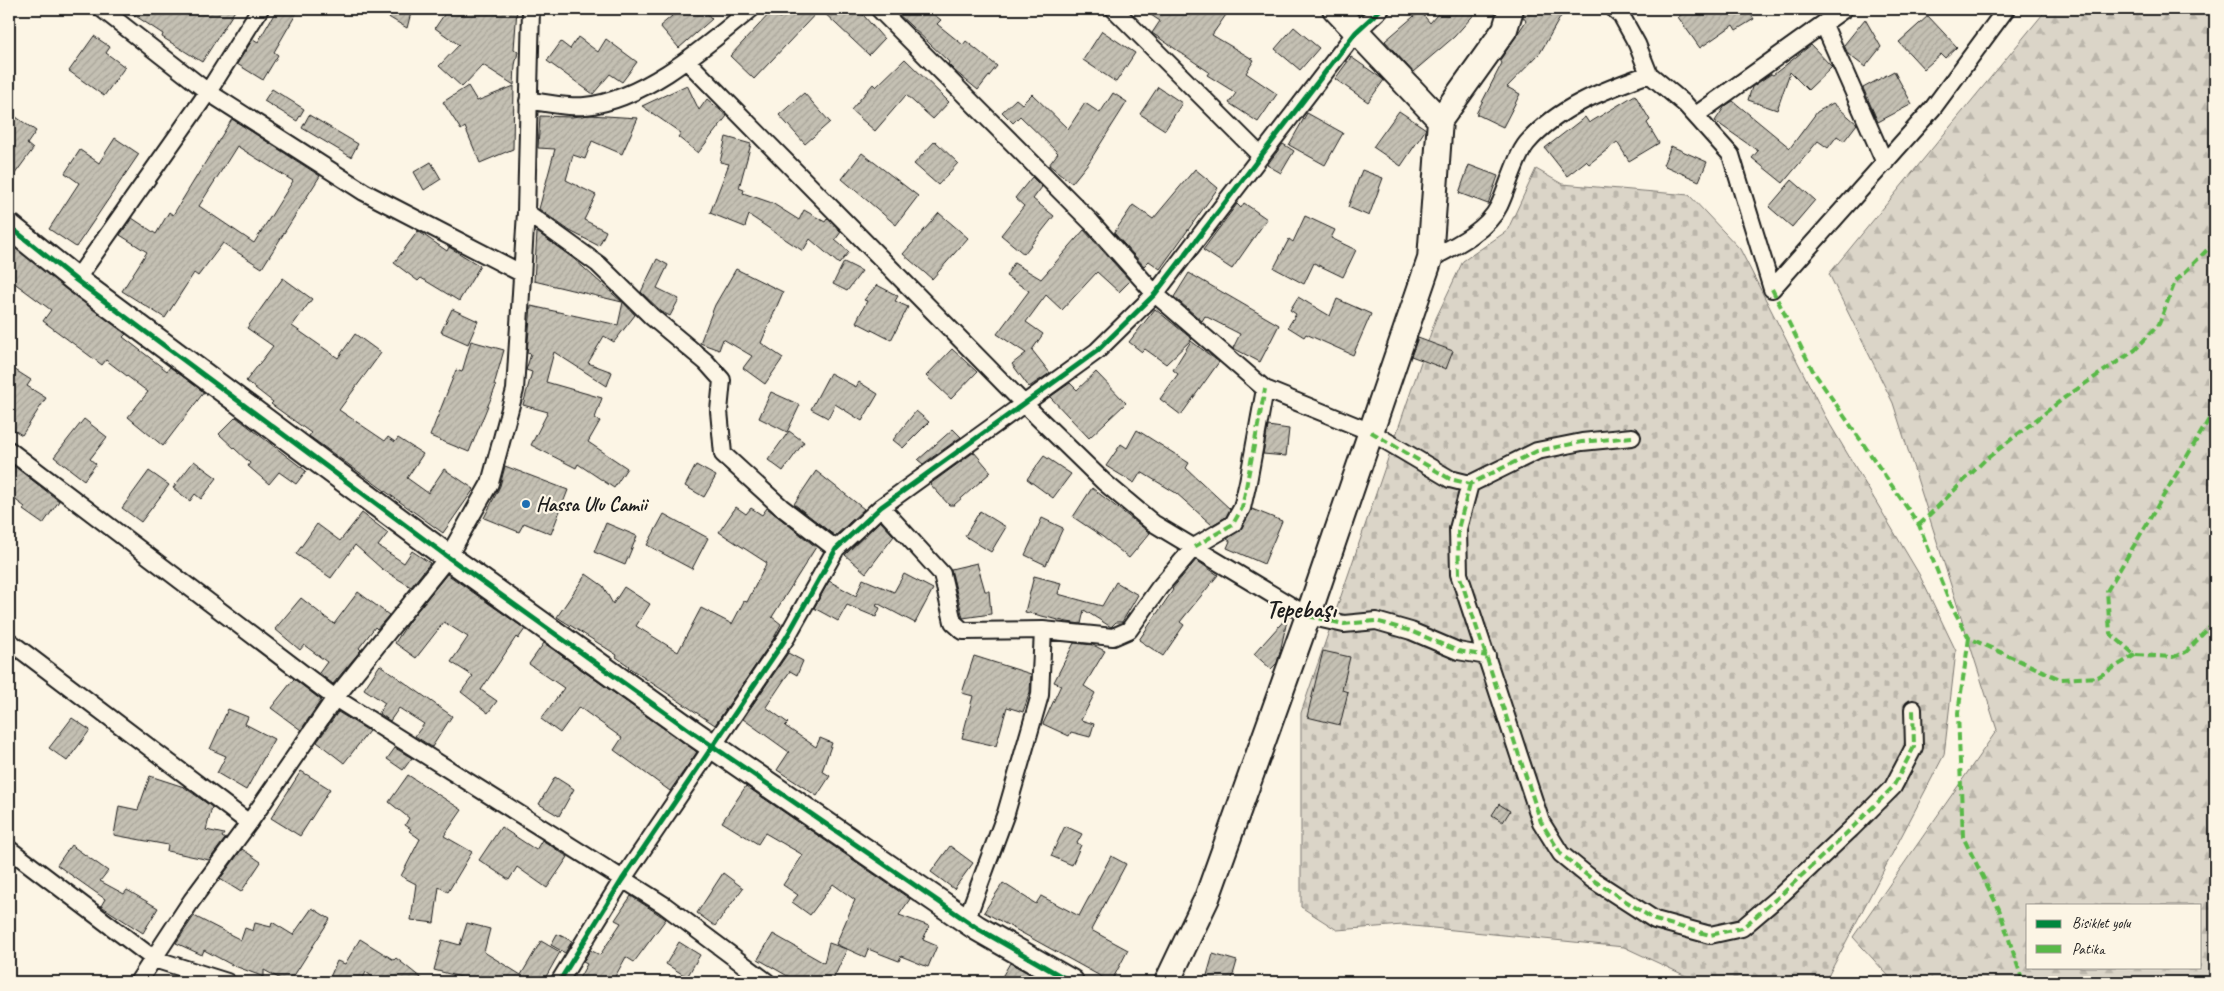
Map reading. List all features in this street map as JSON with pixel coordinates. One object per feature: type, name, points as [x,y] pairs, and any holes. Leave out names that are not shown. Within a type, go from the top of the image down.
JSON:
[{"type":"street","points":[[102,9],[208,92],[364,192],[521,273]]},
{"type":"street","points":[[76,280],[208,92],[260,9]]},
{"type":"street","points":[[138,982],[192,900],[249,823],[335,698],[448,557],[490,483],[515,390],[526,212],[531,9]]},
{"type":"street","points":[[528,101],[584,106],[621,97],[687,61],[751,9]]},
{"type":"street","points":[[879,9],[1091,222],[1155,294],[1266,389],[1371,432],[1450,478],[1470,484],[1537,451],[1582,442],[1632,437]]},
{"type":"street","points":[[1114,9],[1260,155]]},
{"type":"street","points":[[1335,9],[1440,120]]},
{"type":"street","points":[[559,982],[622,880],[714,747],[786,638],[836,549],[881,507],[1097,351],[1155,294],[1356,32],[1381,9]]},
{"type":"street","points":[[1167,982],[1207,898],[1308,616],[1430,259],[1440,120],[1505,29],[1511,9]]},
{"type":"street","points":[[1614,9],[1621,15],[1637,44],[1649,74],[1686,104],[1731,155],[1772,289],[1933,108],[2006,9]]},
{"type":"street","points":[[1696,115],[1844,9]]},
{"type":"street","points":[[1824,25],[1885,163]]},
{"type":"street","points":[[687,61],[1024,404],[1104,482],[1153,523],[1308,616],[1344,624],[1376,620],[1411,630],[1458,651],[1487,656]]},
{"type":"street","points":[[1430,259],[1472,236],[1498,209],[1525,145],[1556,115],[1623,83],[1649,74]]},
{"type":"street","points":[[526,212],[598,264],[652,317],[706,362],[722,380],[719,411],[723,454],[781,507],[836,549]]},
{"type":"street","points":[[9,226],[76,280],[154,336],[448,557],[714,747],[966,921],[1071,982]]},
{"type":"street","points":[[881,507],[942,574],[953,622],[963,631],[1042,630],[1113,637],[1129,630],[1159,588],[1194,548],[1233,524],[1242,508],[1266,389]]},
{"type":"street","points":[[9,450],[335,698],[664,905],[767,982]]},
{"type":"street","points":[[1470,484],[1458,529],[1460,574],[1541,822],[1561,854],[1594,880],[1655,920],[1710,935],[1742,928],[1782,894],[1893,787],[1914,747],[1913,709]]},
{"type":"street","points":[[966,921],[1006,813],[1040,695],[1042,630]]},
{"type":"street","points":[[9,641],[249,823]]},
{"type":"street","points":[[9,849],[154,959],[227,982]]},
{"type":"green space","points":[[2047,9],[2215,9],[2215,982],[1894,982],[1853,937],[1997,730],[1893,403],[1829,274]]},
{"type":"green space","points":[[1536,169],[1562,184],[1689,195],[1740,249],[1825,416],[1919,574],[1956,651],[1944,755],[1825,982],[1699,982],[1624,947],[1403,925],[1337,930],[1301,907],[1301,713],[1436,318],[1463,261],[1507,231]]},
{"type":"building","points":[[125,9],[236,9],[202,62],[162,37],[163,34]]},
{"type":"building","points":[[277,9],[299,9],[274,52],[278,55],[263,80],[237,64],[253,39],[258,42]]},
{"type":"building","points":[[375,9],[412,9],[407,28]]},
{"type":"building","points":[[448,9],[517,9],[514,49],[518,52],[514,85],[483,65],[462,87],[439,66],[459,45],[435,28]]},
{"type":"building","points":[[665,9],[703,9],[712,19],[679,48],[660,26],[672,16]]},
{"type":"building","points":[[786,9],[820,9],[754,79],[730,56],[772,11],[780,18]]},
{"type":"building","points":[[820,9],[858,9],[884,39],[869,55]]},
{"type":"building","points":[[893,9],[927,9],[941,20],[937,24],[963,45],[966,41],[997,66],[978,90],[956,72],[948,64],[949,62]]},
{"type":"building","points":[[1142,9],[1230,9],[1212,35],[1254,60],[1246,73],[1277,94],[1258,122],[1229,103],[1236,93],[1207,75],[1209,72],[1152,33],[1160,21]]},
{"type":"building","points":[[1442,9],[1479,9],[1454,37],[1413,72],[1385,41],[1420,11],[1430,23]]},
{"type":"building","points":[[1524,9],[1565,9],[1540,53],[1507,87],[1520,94],[1503,127],[1476,114],[1502,63],[1500,60],[1526,21],[1523,17]]},
{"type":"building","points":[[1690,9],[1747,9],[1754,19],[1736,30],[1733,25],[1700,48],[1678,17]]},
{"type":"building","points":[[1928,16],[1957,47],[1945,58],[1941,54],[1924,69],[1899,42]]},
{"type":"building","points":[[1865,19],[1881,47],[1865,67],[1848,54],[1844,45]]},
{"type":"building","points":[[1294,27],[1319,48],[1300,70],[1275,49]]},
{"type":"building","points":[[1102,31],[1135,53],[1116,82],[1083,60]]},
{"type":"building","points":[[94,36],[110,47],[106,53],[125,67],[104,96],[69,71]]},
{"type":"building","points":[[578,37],[598,52],[606,39],[637,62],[622,82],[610,74],[593,94],[547,61],[561,42],[570,49]]},
{"type":"building","points":[[1811,45],[1832,67],[1808,90],[1790,72],[1777,110],[1748,100],[1752,87],[1771,74],[1773,75]]},
{"type":"building","points":[[1351,57],[1384,80],[1368,102],[1335,79]]},
{"type":"building","points":[[905,59],[949,102],[933,119],[906,95],[875,131],[851,110],[873,84],[876,87]]},
{"type":"building","points":[[1894,71],[1912,104],[1878,122],[1863,88]]},
{"type":"building","points":[[687,85],[699,110],[707,99],[727,116],[698,153],[678,137],[681,133],[642,106]]},
{"type":"building","points":[[468,86],[477,101],[514,86],[513,149],[480,163],[465,127],[461,130],[443,102]]},
{"type":"building","points":[[1158,87],[1182,103],[1165,130],[1140,114]]},
{"type":"building","points":[[272,89],[304,109],[297,121],[264,101]]},
{"type":"building","points":[[804,93],[830,122],[805,144],[779,115]]},
{"type":"building","points":[[1113,93],[1127,102],[1089,162],[1072,183],[1049,165],[1058,153],[1020,116],[1013,123],[1002,112],[1016,99],[1022,104],[1032,94],[1068,129],[1085,103],[1100,113]]},
{"type":"building","points":[[1635,95],[1650,120],[1647,123],[1659,143],[1629,161],[1617,142],[1589,164],[1586,161],[1567,176],[1545,148],[1585,117],[1589,123]]},
{"type":"building","points":[[1733,101],[1790,148],[1817,112],[1833,103],[1857,124],[1844,141],[1837,136],[1828,148],[1818,141],[1783,183],[1752,158],[1758,151],[1715,121],[1725,106]]},
{"type":"building","points":[[1399,111],[1426,129],[1401,166],[1373,147]]},
{"type":"building","points":[[1307,113],[1343,133],[1325,165],[1289,145]]},
{"type":"building","points":[[309,115],[358,144],[351,157],[302,128]]},
{"type":"building","points":[[590,115],[638,118],[622,154],[592,141],[585,159],[573,155],[566,180],[596,195],[584,220],[606,231],[599,246],[570,231],[539,209],[555,149],[538,148],[540,116],[571,117]]},
{"type":"building","points":[[16,117],[36,131],[27,144],[33,149],[9,182],[9,126]]},
{"type":"building","points":[[232,119],[320,176],[262,268],[223,243],[198,276],[194,273],[165,318],[122,291],[147,252],[120,235],[132,218],[156,234],[169,212],[173,215]],"holes":[[[237,146],[293,181],[254,243],[199,206]]]},
{"type":"building","points":[[726,137],[751,144],[739,188],[744,190],[743,193],[772,203],[799,220],[804,210],[825,222],[827,219],[841,232],[835,240],[849,252],[839,264],[810,239],[803,251],[749,215],[745,227],[710,213],[729,164],[720,162]]},
{"type":"building","points":[[115,138],[139,154],[76,247],[49,229],[79,183],[65,173],[80,150],[99,163]]},
{"type":"building","points":[[935,141],[958,163],[938,185],[914,164]]},
{"type":"building","points":[[1283,144],[1294,151],[1281,173],[1267,165]]},
{"type":"building","points":[[1671,146],[1707,162],[1699,181],[1663,165]]},
{"type":"building","points":[[862,153],[918,196],[896,225],[842,179]]},
{"type":"building","points":[[431,162],[441,179],[424,190],[414,172]]},
{"type":"building","points":[[1469,165],[1498,176],[1488,204],[1459,193]]},
{"type":"building","points":[[1195,169],[1218,188],[1160,269],[1149,261],[1144,266],[1114,233],[1133,205],[1153,219]]},
{"type":"building","points":[[1362,170],[1383,178],[1369,216],[1348,207]]},
{"type":"building","points":[[1032,177],[1042,187],[1033,199],[1054,216],[1024,254],[1001,235],[1024,206],[1015,198]]},
{"type":"building","points":[[1792,180],[1815,200],[1792,227],[1769,207]]},
{"type":"building","points":[[1244,203],[1267,219],[1232,269],[1203,250],[1237,204],[1241,208]]},
{"type":"building","points":[[939,213],[968,238],[932,279],[903,254]]},
{"type":"building","points":[[1305,216],[1335,230],[1331,238],[1356,250],[1343,277],[1314,263],[1304,284],[1274,268],[1289,239],[1293,242]]},
{"type":"building","points":[[1084,230],[1130,281],[1119,292],[1097,272],[1062,310],[1046,295],[1026,322],[1043,334],[1032,350],[1050,373],[1029,387],[1012,364],[1026,353],[997,334],[1029,291],[1006,276],[1014,263],[1041,279]]},
{"type":"building","points":[[418,231],[447,251],[449,247],[480,266],[459,301],[421,278],[418,281],[394,263]]},
{"type":"building","points":[[537,232],[574,259],[622,302],[534,281]]},
{"type":"building","points":[[9,243],[126,334],[123,337],[167,371],[170,367],[204,392],[163,446],[128,417],[148,392],[106,360],[102,365],[43,321],[51,310],[9,279]]},
{"type":"building","points":[[657,259],[668,265],[657,288],[679,299],[670,316],[662,312],[641,292]]},
{"type":"building","points":[[844,262],[862,271],[847,291],[833,284]]},
{"type":"building","points":[[736,269],[783,292],[761,343],[783,358],[765,384],[743,368],[752,356],[723,339],[719,350],[700,343],[715,305]]},
{"type":"building","points":[[1189,273],[1279,325],[1260,362],[1233,348],[1240,334],[1205,316],[1202,321],[1174,297]]},
{"type":"building","points":[[283,278],[312,299],[292,326],[338,358],[355,334],[381,353],[339,410],[385,441],[388,437],[395,442],[398,438],[423,454],[407,478],[428,493],[444,469],[474,489],[443,533],[309,436],[311,433],[271,404],[273,402],[246,381],[273,346],[247,328]]},
{"type":"building","points":[[877,285],[898,296],[895,301],[908,307],[891,340],[856,322],[867,301],[864,300]]},
{"type":"building","points":[[1298,297],[1330,316],[1337,299],[1371,314],[1353,355],[1306,334],[1304,337],[1288,327],[1296,314],[1290,310]]},
{"type":"building","points":[[623,302],[635,315],[614,342],[604,336],[588,363],[612,372],[607,386],[554,352],[546,382],[602,398],[595,418],[600,421],[588,442],[627,468],[614,488],[578,464],[576,468],[531,445],[548,412],[523,405],[532,372],[526,370],[531,354],[527,353],[531,306],[618,325]]},
{"type":"building","points":[[452,309],[478,321],[468,344],[441,332]]},
{"type":"building","points":[[1155,309],[1192,339],[1166,364],[1145,349],[1142,352],[1129,342]]},
{"type":"building","points":[[1418,338],[1453,351],[1446,369],[1411,356]]},
{"type":"building","points":[[471,341],[504,350],[494,385],[496,386],[469,452],[430,436],[456,370],[462,372]]},
{"type":"building","points":[[1191,341],[1219,362],[1181,415],[1160,399],[1178,374],[1173,370]]},
{"type":"building","points":[[952,349],[977,372],[951,399],[926,376]]},
{"type":"building","points":[[9,366],[31,380],[27,386],[46,398],[22,435],[9,427],[9,409],[14,401],[9,398]]},
{"type":"building","points":[[1096,372],[1126,403],[1089,438],[1050,397],[1070,383],[1077,390]]},
{"type":"building","points":[[830,373],[856,387],[859,382],[878,394],[862,421],[835,404],[828,418],[811,409]]},
{"type":"building","points":[[771,392],[800,405],[787,432],[759,418]]},
{"type":"building","points":[[916,411],[929,422],[903,448],[893,440]]},
{"type":"building","points":[[236,417],[306,471],[296,484],[279,472],[269,484],[248,466],[250,463],[219,434]]},
{"type":"building","points":[[84,419],[107,437],[90,459],[96,464],[84,480],[54,457]]},
{"type":"building","points":[[1268,426],[1289,429],[1286,456],[1263,454]]},
{"type":"building","points":[[953,429],[961,437],[923,464],[918,460]]},
{"type":"building","points":[[1137,430],[1189,463],[1186,468],[1230,509],[1226,517],[1212,525],[1176,493],[1141,472],[1134,483],[1106,466],[1121,444],[1127,448]]},
{"type":"building","points":[[789,431],[804,442],[783,471],[768,460]]},
{"type":"building","points":[[974,452],[991,472],[954,505],[949,505],[930,484]]},
{"type":"building","points":[[1044,456],[1071,474],[1053,498],[1027,479]]},
{"type":"building","points":[[194,461],[217,478],[201,499],[195,494],[190,501],[173,488]]},
{"type":"building","points":[[9,462],[59,501],[43,524],[23,510],[25,507],[9,495]]},
{"type":"building","points":[[696,465],[716,476],[704,497],[685,486]]},
{"type":"building","name":"Hassa Ulu Camii","points":[[505,466],[568,490],[551,534],[524,523],[519,532],[484,518],[500,486]]},
{"type":"building","points":[[149,471],[169,485],[141,522],[122,508]]},
{"type":"building","points":[[816,471],[864,509],[835,536],[794,504]]},
{"type":"building","points":[[1092,488],[1150,533],[1129,558],[1103,537],[1073,517]]},
{"type":"building","points":[[736,507],[746,514],[751,508],[762,515],[767,508],[816,547],[772,617],[781,624],[774,638],[715,725],[628,667],[616,657],[617,655],[557,617],[586,574],[603,586],[613,604],[624,587],[650,604],[636,626],[678,652],[701,608],[732,624],[744,601],[747,602],[767,563],[719,532]]},
{"type":"building","points":[[1252,509],[1282,521],[1264,564],[1227,548],[1230,541],[1227,539],[1241,529]]},
{"type":"building","points":[[980,511],[1006,527],[991,552],[965,536]]},
{"type":"building","points":[[362,513],[388,533],[378,546],[404,563],[412,551],[430,563],[411,587],[382,569],[355,545],[331,578],[296,554],[317,524],[340,541]]},
{"type":"building","points":[[664,514],[708,538],[692,569],[647,545]]},
{"type":"building","points":[[1042,518],[1063,528],[1046,565],[1025,555]]},
{"type":"building","points":[[880,521],[894,536],[866,573],[845,555]]},
{"type":"building","points":[[606,523],[637,536],[625,565],[594,552]]},
{"type":"building","points":[[1196,560],[1218,575],[1180,622],[1184,625],[1163,656],[1139,640],[1172,589]]},
{"type":"building","points":[[977,563],[985,591],[989,591],[991,614],[963,618],[951,569]]},
{"type":"building","points":[[447,574],[525,629],[518,639],[516,637],[481,690],[497,701],[488,713],[461,692],[473,676],[451,662],[468,637],[444,622],[416,658],[395,643],[409,621]]},
{"type":"building","points":[[904,574],[933,589],[915,623],[877,603],[876,606],[880,608],[876,617],[847,605],[838,621],[814,608],[829,581],[856,596],[863,579],[894,592]]},
{"type":"building","points":[[1034,576],[1061,583],[1058,594],[1102,606],[1116,582],[1138,595],[1122,622],[1116,622],[1111,627],[1084,610],[1081,624],[1067,622],[1025,612]]},
{"type":"building","points":[[358,592],[389,615],[377,629],[375,627],[359,648],[361,650],[333,684],[319,673],[327,662],[304,645],[300,650],[275,629],[301,598],[334,624]]},
{"type":"building","points":[[1288,616],[1277,663],[1271,669],[1254,654]]},
{"type":"building","points":[[544,643],[697,752],[670,791],[614,750],[622,738],[579,707],[560,733],[541,719],[564,688],[529,664]]},
{"type":"building","points":[[1074,643],[1093,645],[1105,651],[1084,686],[1095,693],[1081,720],[1094,724],[1090,737],[1071,732],[1069,736],[1043,724],[1061,685],[1054,682]]},
{"type":"building","points":[[1323,651],[1350,657],[1342,690],[1348,692],[1340,725],[1307,717]]},
{"type":"building","points":[[788,653],[803,661],[797,675],[790,671],[766,707],[788,723],[785,726],[816,747],[820,738],[832,743],[822,771],[830,776],[817,796],[777,770],[789,752],[743,719]]},
{"type":"building","points":[[974,656],[1031,674],[1030,692],[1023,712],[1007,707],[996,746],[962,738],[973,696],[962,693]]},
{"type":"building","points":[[380,665],[452,716],[432,747],[415,736],[424,724],[399,708],[390,721],[379,713],[385,703],[364,689]]},
{"type":"building","points":[[294,679],[321,700],[301,730],[271,708]]},
{"type":"building","points":[[228,709],[248,717],[245,724],[274,739],[246,790],[217,773],[226,756],[210,749]]},
{"type":"building","points":[[338,712],[369,731],[344,763],[317,742]]},
{"type":"building","points":[[72,718],[90,730],[67,761],[49,748]]},
{"type":"building","points":[[395,748],[412,758],[403,770],[387,759]]},
{"type":"building","points":[[301,771],[330,789],[300,836],[271,818]]},
{"type":"building","points":[[408,775],[462,810],[444,836],[472,852],[448,892],[439,887],[434,923],[411,920],[416,884],[401,876],[420,839],[409,831],[411,829],[405,825],[409,818],[389,802]]},
{"type":"building","points":[[150,776],[184,787],[212,807],[206,830],[224,834],[222,837],[225,839],[209,860],[167,851],[168,845],[114,835],[119,806],[138,810]]},
{"type":"building","points":[[555,777],[574,789],[559,816],[539,804]]},
{"type":"building","points":[[746,786],[910,899],[899,915],[929,926],[923,940],[937,946],[928,967],[901,956],[899,961],[868,949],[865,957],[847,949],[832,982],[798,982],[758,959],[773,934],[824,963],[829,943],[846,949],[836,944],[855,900],[833,884],[810,915],[792,902],[798,895],[783,885],[803,855],[765,833],[758,844],[722,822]]},
{"type":"building","points":[[1499,804],[1510,811],[1503,822],[1492,815]]},
{"type":"building","points":[[1065,826],[1082,834],[1077,843],[1081,845],[1072,865],[1051,856]]},
{"type":"building","points":[[501,827],[536,850],[542,840],[568,857],[547,888],[517,867],[509,880],[479,860]]},
{"type":"building","points":[[71,845],[108,871],[100,881],[124,894],[127,890],[158,908],[143,933],[101,906],[105,899],[57,865]]},
{"type":"building","points":[[950,846],[973,863],[954,889],[931,872]]},
{"type":"building","points":[[242,849],[261,862],[241,892],[220,879]]},
{"type":"building","points":[[1111,856],[1126,864],[1091,930],[1128,950],[1111,982],[984,912],[1003,883],[1036,904],[1041,896],[1079,916]]},
{"type":"building","points":[[723,873],[743,888],[715,926],[697,913]]},
{"type":"building","points":[[631,896],[666,919],[634,962],[626,957],[612,982],[577,982],[587,964],[583,962],[590,950],[600,955],[621,923],[615,920]]},
{"type":"building","points":[[312,908],[330,919],[290,982],[286,982],[264,970],[264,977],[232,965],[204,950],[202,955],[176,943],[194,916],[241,940],[245,928],[253,931],[255,923],[271,927],[272,922],[293,935]]},
{"type":"building","points":[[467,923],[490,929],[484,952],[521,975],[541,941],[560,952],[543,982],[480,982],[434,970],[442,940],[460,945]]},
{"type":"building","points":[[557,934],[572,941],[565,953],[551,945]]},
{"type":"building","points":[[360,939],[394,960],[396,958],[426,982],[379,982],[366,972],[361,982],[328,982],[337,961],[345,964]]},
{"type":"building","points":[[679,942],[700,955],[687,977],[666,964]]},
{"type":"building","points":[[1213,954],[1237,961],[1231,982],[1218,982],[1206,979]]},
{"type":"building","points":[[1010,963],[1044,982],[999,982]]},
{"type":"marked path","points":[[1919,525],[1985,460],[2064,398],[2135,350],[2159,324],[2175,282],[2215,242]]},
{"type":"marked path","points":[[1772,289],[1813,371],[1919,525],[1949,601],[1969,638],[2060,679],[2098,677],[2135,655]]},
{"type":"marked path","points":[[1194,547],[1233,524],[1242,508],[1265,389]]},
{"type":"marked path","points":[[2215,409],[2107,591],[2110,633],[2135,655],[2173,657],[2186,652],[2215,621]]},
{"type":"marked path","points":[[1371,432],[1450,479],[1470,484],[1537,451],[1582,442],[1632,437]]},
{"type":"marked path","points":[[1470,484],[1458,529],[1459,574],[1541,822],[1561,854],[1593,880],[1655,920],[1710,935],[1742,928],[1782,894],[1893,787],[1914,747],[1913,709]]},
{"type":"marked path","points":[[1308,616],[1344,624],[1376,621],[1411,631],[1458,651],[1487,656]]},
{"type":"marked path","points":[[1969,638],[1958,713],[1963,837],[1999,909],[2023,982]]},
{"type":"cycle path","points":[[559,982],[622,880],[786,638],[836,549],[881,507],[1097,351],[1155,294],[1356,32],[1381,9]]},
{"type":"cycle path","points":[[9,226],[76,280],[448,557],[692,732],[977,928],[1071,982]]},
{"type":"place","name":"Hassa Ulu Camii","points":[[526,504]]},
{"type":"district","name":"Tepebaşı","points":[[1301,609]]}]
